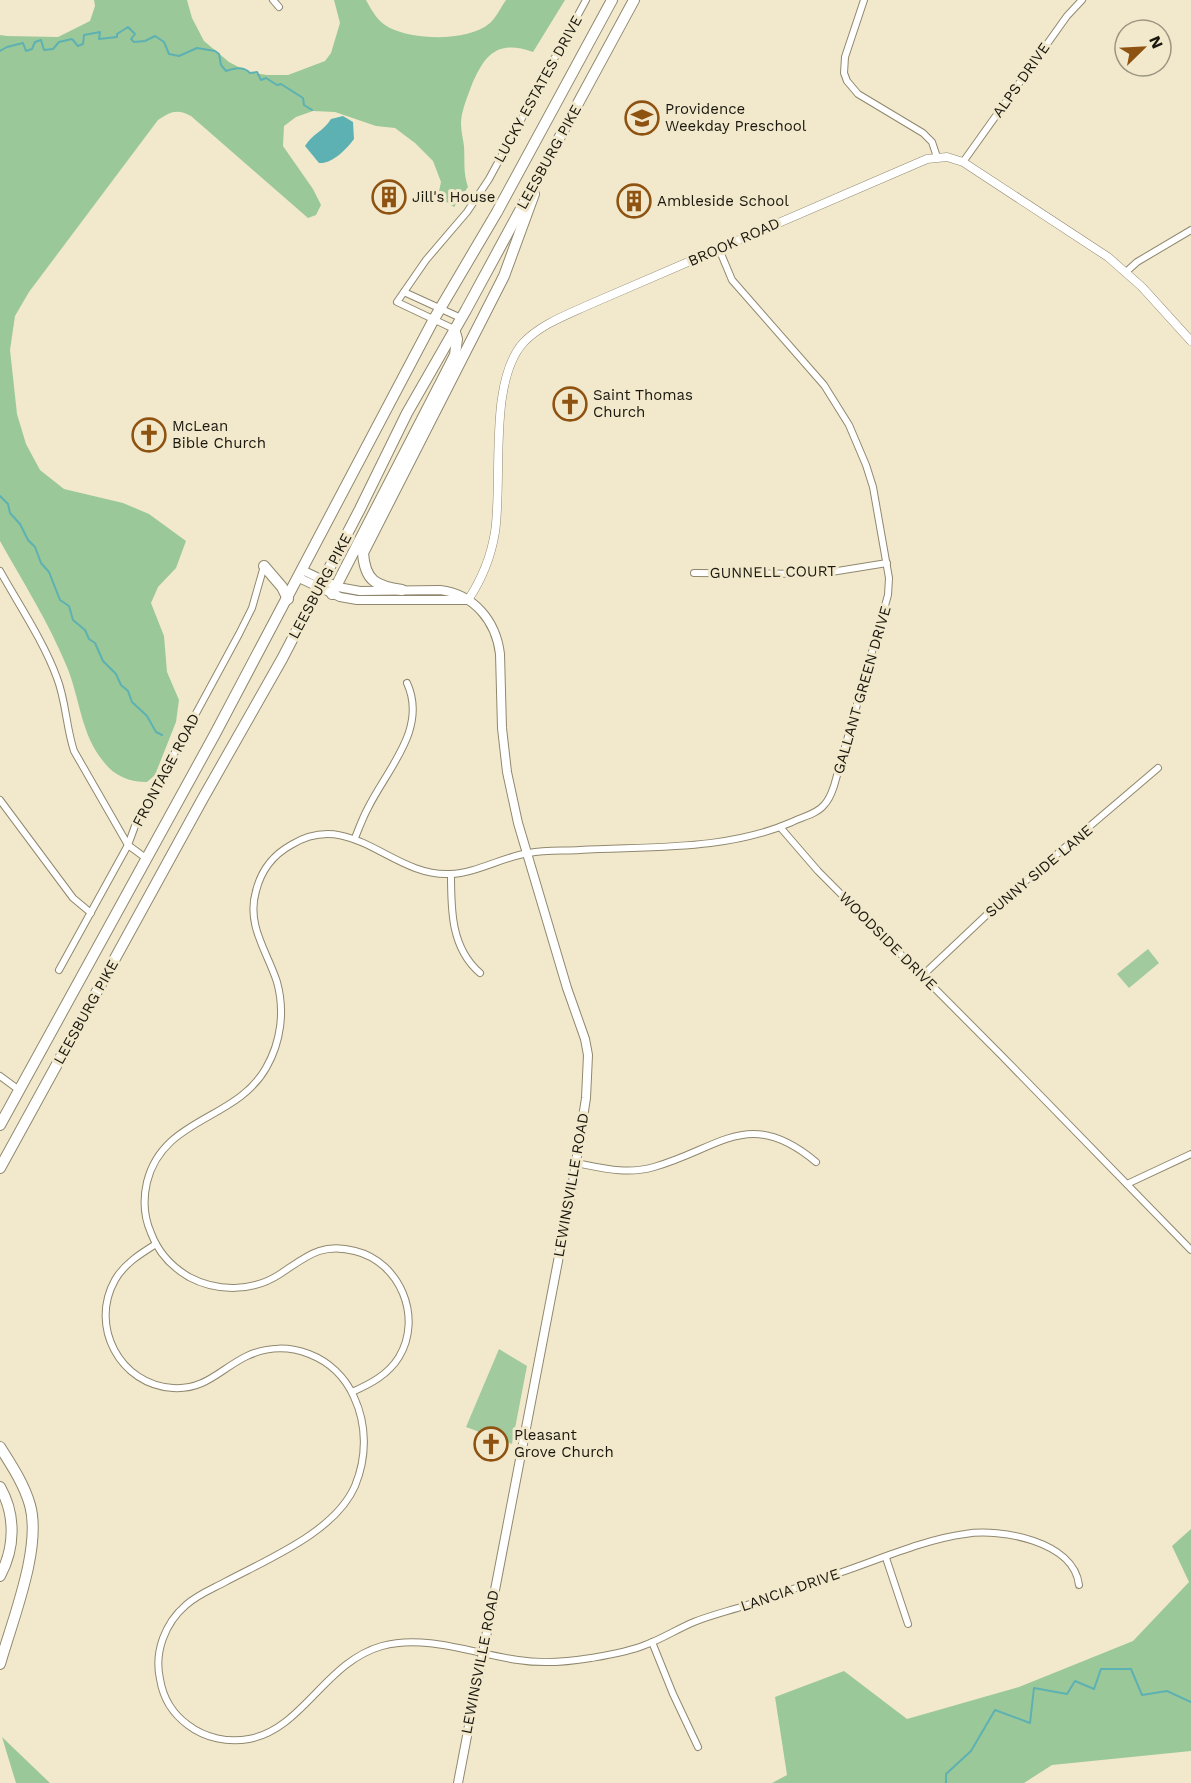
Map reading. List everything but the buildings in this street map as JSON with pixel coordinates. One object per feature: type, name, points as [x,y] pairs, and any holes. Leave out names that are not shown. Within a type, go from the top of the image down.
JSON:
[{"type":"highway","name":"LEESBURG PIKE","points":[[0,1125],[288,599],[434,319],[497,212],[612,0]]},
{"type":"highway","name":"LEESBURG PIKE","points":[[0,1168],[282,659],[407,413],[634,0]]},
{"type":"highway","points":[[402,590],[386,588],[369,577],[364,566],[363,553],[504,276],[548,160]]},
{"type":"highway","points":[[334,590],[455,355],[457,339],[454,329]]},
{"type":"highway","points":[[264,567],[282,587],[288,599]]},
{"type":"highway","points":[[0,1447],[27,1496],[33,1527],[28,1565],[0,1664]]},
{"type":"highway","points":[[0,1452],[9,1462]]},
{"type":"highway","points":[[0,1487],[9,1510],[12,1532],[9,1553],[0,1576]]},
{"type":"main road","name":"LEWINSVILLE ROAD","points":[[300,574],[334,590],[340,597],[374,601],[468,600]]},
{"type":"main road","name":"LEWINSVILLE ROAD","points":[[334,590],[454,591],[468,600],[488,619],[499,643],[504,750],[518,823],[588,1055],[586,1098],[576,1163],[458,1783]]},
{"type":"street","points":[[273,0],[279,7]]},
{"type":"street","name":"LUCKY ESTATES DRIVE","points":[[454,329],[397,302],[426,260],[467,212],[489,179],[586,0]]},
{"type":"street","points":[[864,0],[845,57],[844,73],[847,81],[858,94],[923,133],[932,142],[937,157]]},
{"type":"street","name":"ALPS DRIVE","points":[[963,162],[1067,16],[1082,0]]},
{"type":"street","name":"BROOK ROAD","points":[[468,600],[482,576],[493,542],[502,388],[513,357],[522,345],[554,320],[911,165],[937,157],[947,157],[963,162],[1126,272],[1191,341]]},
{"type":"street","points":[[1126,272],[1137,262],[1191,230]]},
{"type":"street","name":"GALLANT GREEN DRIVE","points":[[719,249],[725,268],[732,280],[824,385],[849,425],[873,487],[889,578],[887,605],[831,794],[822,807],[780,827]]},
{"type":"street","points":[[404,292],[461,318]]},
{"type":"street","name":"GUNNELL COURT","points":[[694,573],[819,574],[887,563]]},
{"type":"street","name":"FRONTAGE ROAD","points":[[59,970],[128,845],[135,826],[252,608],[264,567]]},
{"type":"street","points":[[0,571],[54,669],[62,694],[68,734],[74,751],[128,845],[147,859]]},
{"type":"street","points":[[355,838],[368,807],[393,768],[406,738],[413,710],[411,692],[406,683]]},
{"type":"street","name":"SUNNY SIDE LANE","points":[[922,976],[995,907],[1158,768]]},
{"type":"street","points":[[0,800],[73,898],[91,913]]},
{"type":"street","points":[[156,1244],[120,1272],[109,1292],[106,1304],[108,1339],[120,1361],[138,1377],[159,1386],[171,1388],[194,1386],[216,1376],[245,1357],[282,1348],[319,1358],[337,1372],[352,1392],[373,1382],[399,1357],[407,1334],[408,1311],[401,1287],[386,1268],[374,1259],[343,1249],[318,1251],[296,1261],[270,1280],[245,1287],[226,1288],[206,1284],[183,1273],[168,1261],[149,1230],[145,1205],[148,1178],[160,1154],[177,1135],[228,1106],[251,1088],[268,1065],[278,1039],[281,1026],[280,998],[277,981],[259,939],[254,919],[254,898],[261,877],[277,855],[297,841],[320,834],[343,835],[355,838],[410,867],[435,874],[451,874],[527,853],[718,843],[754,836],[780,827]]},
{"type":"street","name":"WOODSIDE DRIVE","points":[[780,827],[818,871],[1191,1250]]},
{"type":"street","points":[[451,874],[452,914],[457,939],[467,959],[480,973]]},
{"type":"street","points":[[0,1076],[19,1090]]},
{"type":"street","points":[[576,1163],[608,1170],[638,1171],[667,1163],[723,1139],[747,1134],[783,1139],[816,1162]]},
{"type":"street","points":[[1127,1184],[1191,1154]]},
{"type":"street","name":"LANCIA DRIVE","points":[[352,1392],[363,1425],[364,1452],[357,1481],[338,1514],[315,1533],[194,1599],[176,1615],[164,1636],[158,1659],[158,1672],[165,1697],[179,1717],[199,1732],[222,1739],[246,1740],[265,1734],[283,1724],[341,1668],[382,1646],[414,1642],[519,1660],[560,1662],[611,1654],[652,1642],[702,1619],[952,1536],[984,1532],[1033,1540],[1059,1554],[1075,1569],[1080,1585]]},
{"type":"street","points":[[886,1558],[908,1624]]},
{"type":"street","points":[[652,1642],[698,1747]]},
{"type":"green space","points":[[94,0],[187,0],[192,18],[204,41],[229,62],[248,72],[288,75],[325,61],[331,53],[340,23],[334,0],[366,0],[379,19],[390,28],[413,35],[441,37],[455,36],[480,29],[492,21],[506,0],[565,0],[533,52],[520,48],[501,49],[487,59],[476,76],[461,119],[468,187],[454,207],[438,196],[441,182],[433,161],[395,128],[376,126],[335,112],[313,111],[296,117],[284,126],[283,146],[313,189],[321,205],[316,215],[308,218],[191,116],[182,112],[174,112],[158,120],[29,292],[15,316],[10,350],[17,414],[26,444],[40,470],[64,489],[123,503],[149,514],[186,541],[176,568],[158,587],[151,603],[164,636],[167,672],[179,700],[176,722],[155,775],[147,782],[134,781],[117,774],[107,766],[96,751],[85,728],[71,679],[60,651],[0,541],[0,35],[58,37],[90,21],[95,6]]},
{"type":"green space","points":[[1148,949],[1159,963],[1129,988],[1117,974]]},
{"type":"green space","points":[[499,1349],[527,1366],[512,1444],[466,1427]]},
{"type":"green space","points":[[1191,1529],[1191,1751],[1052,1765],[1024,1783],[772,1783],[787,1775],[775,1697],[844,1671],[907,1719],[1019,1687],[1133,1641],[1189,1582],[1172,1546]]},
{"type":"green space","points":[[2,1737],[50,1783],[16,1783]]},
{"type":"water","points":[[343,116],[353,122],[354,139],[334,158],[319,163],[305,146],[331,119]]},
{"type":"waterway","points":[[0,51],[23,43],[26,51],[32,49],[35,42],[41,40],[44,50],[53,49],[59,42],[72,39],[78,46],[83,44],[84,35],[100,32],[99,39],[117,37],[117,34],[128,27],[135,34],[131,39],[134,42],[145,41],[155,36],[164,42],[169,54],[179,56],[197,48],[215,51],[219,54],[221,65],[226,71],[239,68],[250,73],[257,72],[261,80],[266,78],[277,85],[281,84],[303,98],[304,105],[312,110]]},
{"type":"waterway","points":[[0,496],[8,504],[10,513],[35,547],[41,563],[49,572],[60,600],[69,606],[73,620],[95,643],[103,661],[116,674],[121,685],[128,691],[132,702],[147,716],[156,732],[162,735]]},
{"type":"waterway","points":[[946,1783],[946,1774],[971,1751],[995,1710],[1030,1723],[1034,1688],[1067,1694],[1075,1681],[1094,1689],[1101,1669],[1131,1669],[1142,1695],[1167,1691],[1191,1702]]},
{"type":"place","name":"Providence Weekday Preschool","points":[[642,118]]},
{"type":"place","name":"Jill's House","points":[[389,197]]},
{"type":"place","name":"Ambleside School","points":[[634,201]]},
{"type":"place","name":"Saint Thomas Church","points":[[570,404]]},
{"type":"place","name":"McLean Bible Church","points":[[149,435]]},
{"type":"place","name":"Pleasant Grove Church","points":[[491,1444]]}]
